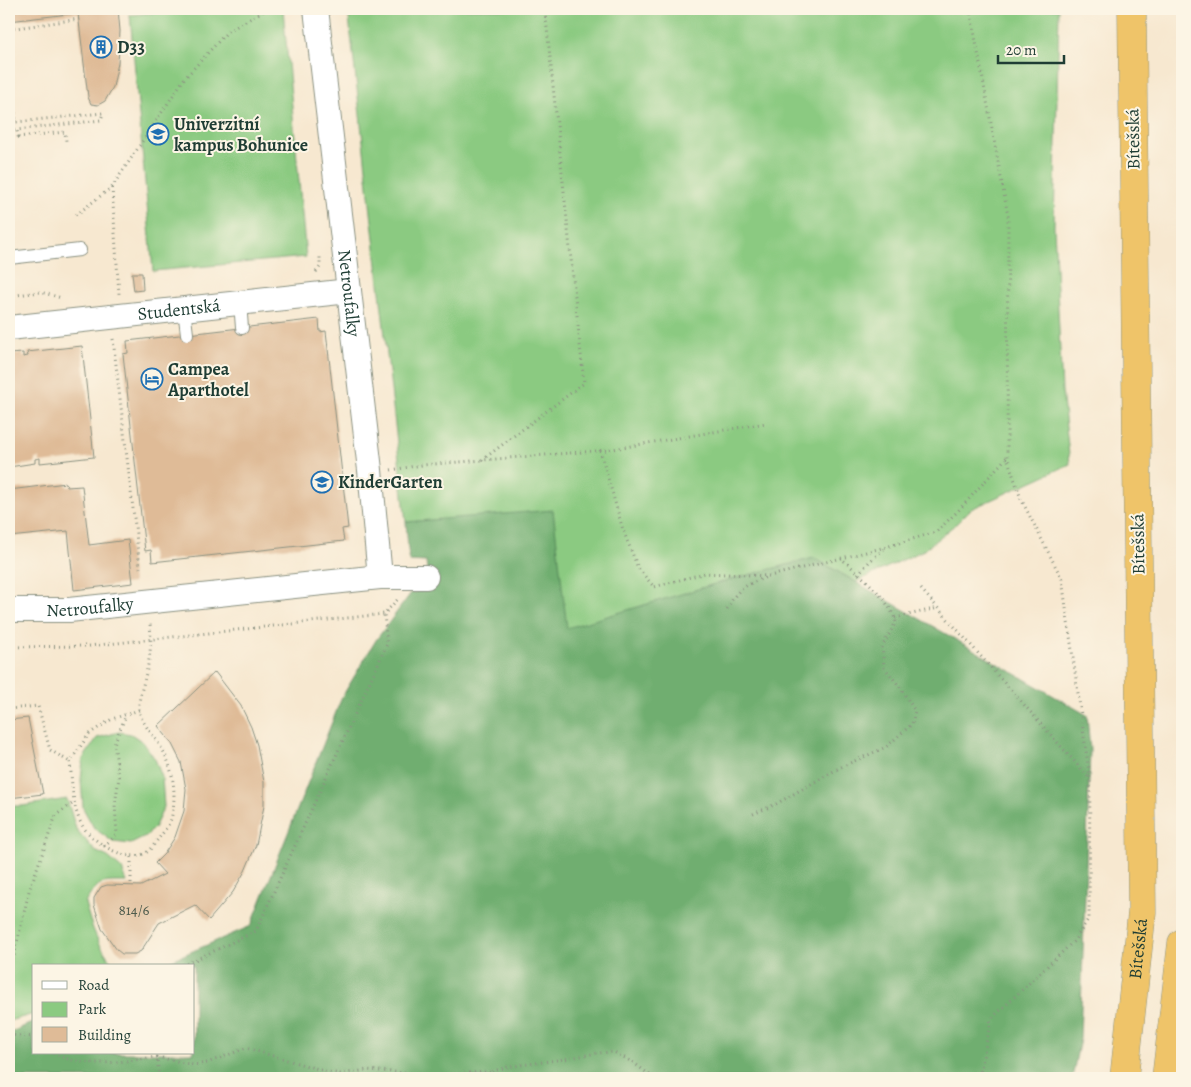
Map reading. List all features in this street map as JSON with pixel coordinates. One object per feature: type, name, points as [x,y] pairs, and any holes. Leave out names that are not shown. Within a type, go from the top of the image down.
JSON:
[{"type":"highway","name":"Bítešská","points":[[1124,1078],[1142,912],[1132,9]]},
{"type":"highway","points":[[1166,1078],[1182,943]]},
{"type":"street","name":"Netroufalky","points":[[316,9],[370,470],[380,578]]},
{"type":"street","name":"Studentská","points":[[9,328],[118,310],[184,309],[349,290]]},
{"type":"street","name":"Netroufalky","points":[[9,610],[68,610],[380,578],[416,578]]},
{"type":"lane","points":[[9,258],[80,250]]},
{"type":"lane","points":[[240,302],[242,328]]},
{"type":"lane","points":[[184,309],[187,334]]},
{"type":"path","points":[[76,215],[112,187],[184,79],[228,31],[267,9]]},
{"type":"path","points":[[482,460],[584,383],[545,9]]},
{"type":"path","points":[[970,9],[1008,216],[1007,457],[1021,499],[1062,579],[1090,780],[1089,918],[1074,941],[991,1019],[979,1078]]},
{"type":"path","points":[[9,29],[79,19]]},
{"type":"path","points":[[9,58],[16,122]]},
{"type":"path","points":[[9,123],[103,113],[101,120],[9,131]]},
{"type":"path","points":[[17,130],[18,137]]},
{"type":"path","points":[[9,138],[65,132],[66,141]]},
{"type":"path","points":[[112,187],[118,310],[140,568]]},
{"type":"path","points":[[314,274],[320,267],[319,249]]},
{"type":"path","points":[[9,296],[40,292],[67,299]]},
{"type":"path","points":[[370,470],[393,470],[422,465],[600,450],[766,423]]},
{"type":"path","points":[[600,450],[623,530],[638,568],[654,587],[705,573],[770,576]]},
{"type":"path","points":[[727,609],[732,599],[744,586],[770,576],[886,547],[936,532],[958,511],[1007,457]]},
{"type":"path","points":[[858,574],[886,547]]},
{"type":"path","points":[[753,814],[776,804],[841,767],[886,747],[912,724],[915,711],[900,687],[884,667],[882,647],[896,622],[893,612],[870,584],[841,558]]},
{"type":"path","points":[[9,647],[89,646],[384,614],[416,578]]},
{"type":"path","points":[[921,589],[1090,780]]},
{"type":"path","points":[[139,710],[112,720],[89,734],[70,762],[75,802],[82,825],[104,846],[131,857],[146,853],[161,836],[170,821],[174,804],[172,774],[163,750],[143,721],[139,710],[139,701],[150,657],[152,639],[147,602]]},
{"type":"path","points":[[895,618],[938,608]]},
{"type":"path","points":[[186,964],[256,931],[387,644],[384,614]]},
{"type":"path","points":[[9,709],[38,706],[50,750],[70,762]]},
{"type":"path","points":[[104,846],[117,834],[115,805],[119,777],[114,744],[126,714]]},
{"type":"path","points":[[9,964],[14,956],[29,891],[56,815],[75,802]]},
{"type":"path","points":[[131,857],[131,886]]},
{"type":"path","points":[[9,1035],[32,1038]]},
{"type":"path","points":[[56,1054],[72,1061],[88,1063],[157,1057],[193,1065],[207,1063],[246,1048],[328,1072],[341,1074],[367,1070],[433,1075],[490,1072],[508,1066],[614,1052],[634,1063],[654,1078]]},
{"type":"path","points":[[157,1057],[159,1078]]},
{"type":"path","points":[[485,1078],[490,1072]]},
{"type":"green space","points":[[197,9],[283,9],[306,257],[153,271],[130,15]]},
{"type":"green space","points":[[348,9],[1059,9],[1054,227],[1062,391],[1070,464],[971,509],[924,550],[856,582],[814,558],[725,581],[567,629],[436,520],[406,522]]},
{"type":"green space","points":[[553,510],[567,628],[725,581],[814,558],[1087,715],[1090,750],[1080,1039],[1072,1078],[9,1078],[9,1033],[32,1023],[32,1054],[195,1054],[195,964],[163,964],[251,926],[342,697],[376,640],[411,593],[429,589],[426,562],[409,561],[406,522]]},
{"type":"green space","points":[[119,732],[131,734],[143,742],[155,759],[162,777],[164,807],[154,828],[145,837],[131,844],[113,842],[94,828],[83,808],[81,780],[83,759],[97,738]]},
{"type":"green space","points":[[67,799],[76,829],[95,851],[108,857],[122,869],[127,882],[111,882],[98,886],[85,903],[96,936],[104,952],[113,964],[32,964],[32,1015],[9,1021],[9,806],[22,806]]},
{"type":"building","name":"D33","points":[[9,9],[118,9],[120,31],[118,63],[113,87],[105,101],[98,105],[91,104],[88,97],[78,13],[9,21]]},
{"type":"building","points":[[132,273],[142,273],[143,290],[134,291]]},
{"type":"building","points":[[319,319],[320,332],[326,331],[348,528],[342,529],[344,541],[152,562],[151,550],[145,551],[123,354],[128,353],[127,341]]},
{"type":"building","points":[[82,346],[94,457],[40,463],[40,458],[35,459],[35,463],[9,467],[9,354],[23,353],[23,357],[28,356],[27,352]]},
{"type":"building","points":[[66,483],[67,487],[82,486],[89,545],[128,540],[133,583],[74,590],[68,531],[9,537],[9,490]]},
{"type":"building","points":[[215,672],[241,706],[257,745],[264,782],[264,806],[256,845],[245,871],[233,892],[209,920],[195,905],[159,923],[141,951],[135,954],[122,954],[102,929],[94,905],[94,898],[101,887],[107,885],[141,886],[165,874],[155,863],[164,854],[175,837],[184,811],[186,789],[181,762],[171,742],[158,726]]},
{"type":"building","points":[[28,718],[43,794],[9,798],[9,720]]},
{"type":"place","name":"D33","points":[[101,47]]},
{"type":"place","name":"Univerzitní kampus Bohunice","points":[[158,134]]},
{"type":"place","name":"Campea Aparthotel","points":[[152,379]]},
{"type":"place","name":"KinderGarten","points":[[322,482]]}]
